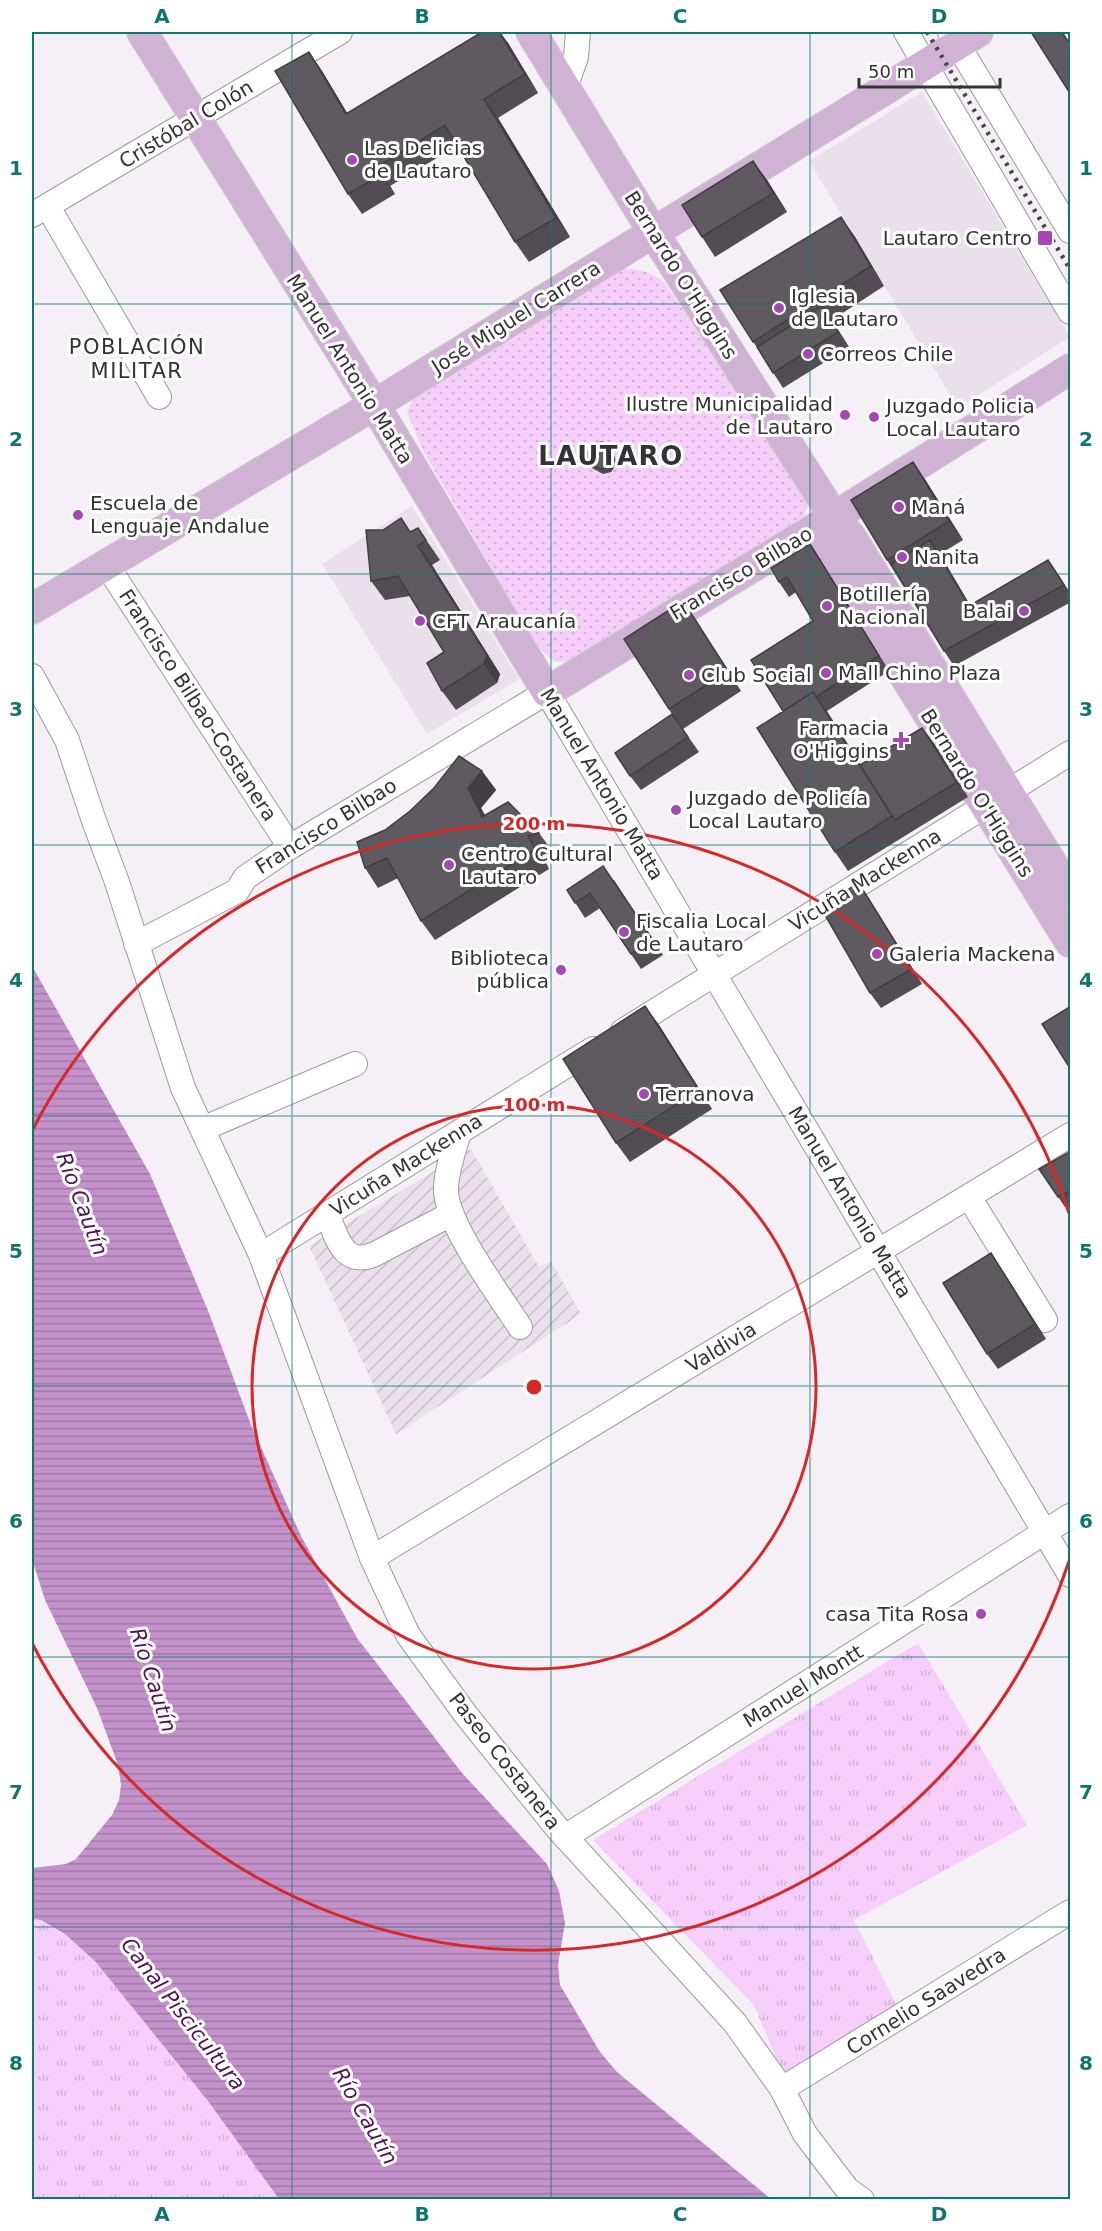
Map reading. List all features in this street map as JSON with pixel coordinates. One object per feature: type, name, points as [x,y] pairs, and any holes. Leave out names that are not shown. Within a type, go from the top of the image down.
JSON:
[{"type":"main road","name":"Manuel Antonio Matta","points":[[142,32],[374,405],[547,692]]},
{"type":"main road","name":"Bernardo O'Higgins","points":[[531,32],[653,232],[834,517],[826,549],[997,799],[1071,893]]},
{"type":"main road","name":"José Miguel Carrera","points":[[41,603],[374,405],[925,64],[962,36]]},
{"type":"main road","name":"Francisco Bilbao","points":[[547,692],[1071,369]]},
{"type":"main road","name":"Bernardo O'Higgins","points":[[997,799],[1071,942]]},
{"type":"street","name":"Cristóbal Colón","points":[[40,211],[340,32]]},
{"type":"street","points":[[566,88],[576,57],[578,32]]},
{"type":"street","points":[[906,32],[1071,312]]},
{"type":"street","points":[[962,36],[1071,231]]},
{"type":"street","points":[[40,211],[159,397]]},
{"type":"street","name":"Francisco Bilbao-Costanera","points":[[106,564],[290,847]]},
{"type":"street","name":"Paseo Costanera","points":[[32,676],[67,740],[183,1088],[261,1255],[372,1558],[408,1635],[466,1715],[565,1837],[735,2023],[782,2089],[805,2133],[847,2189],[862,2199]]},
{"type":"street","name":"Francisco Bilbao","points":[[136,944],[237,891],[245,878],[290,847],[547,692]]},
{"type":"street","name":"Manuel Antonio Matta","points":[[547,692],[1071,1575]]},
{"type":"street","name":"Vicuña Mackenna","points":[[261,1255],[1071,753]]},
{"type":"street","points":[[202,1129],[355,1064]]},
{"type":"street","points":[[459,1132],[447,1180],[447,1204],[460,1233],[520,1327]]},
{"type":"street","name":"Valdivia","points":[[372,1558],[1071,1135]]},
{"type":"street","points":[[969,1197],[1045,1320]]},
{"type":"street","points":[[327,1214],[340,1247],[351,1256],[363,1258],[451,1214]]},
{"type":"street","name":"Manuel Montt","points":[[565,1837],[1071,1516]]},
{"type":"street","name":"Cornelio Saavedra","points":[[782,2089],[1071,1912]]},
{"type":"shaded area","points":[[922,92],[1070,337],[958,408],[809,161]]},
{"type":"shaded area","name":"CFT Araucanía","points":[[412,506],[519,679],[427,734],[322,564]]},
{"type":"shaded area","points":[[471,1149],[539,1267],[551,1261],[581,1314],[396,1434],[309,1246]]},
{"type":"green space","points":[[617,268],[642,271],[664,282],[799,481],[806,496],[806,510],[803,523],[569,662],[554,661],[538,646],[531,635],[423,451],[407,412],[417,390]]},
{"type":"green space","points":[[918,1643],[1027,1825],[854,1920],[896,2004],[785,2079],[754,2005],[593,1840]]},
{"type":"green space","points":[[32,1919],[41,1920],[65,1934],[95,1960],[208,2101],[279,2199],[32,2199]]},
{"type":"water","points":[[32,966],[150,1174],[209,1313],[251,1425],[301,1536],[357,1638],[462,1773],[547,1864],[559,1891],[565,1923],[558,1965],[560,1985],[600,2052],[617,2072],[771,2199],[279,2199],[208,2101],[95,1961],[65,1934],[41,1920],[32,1919],[32,1868],[66,1864],[76,1859],[112,1815],[119,1800],[121,1785],[118,1765],[97,1708],[45,1600],[32,1559]]},
{"type":"building","points":[[482,32],[499,32],[525,74],[484,99],[556,218],[515,242],[445,125],[377,167],[381,175],[348,194],[275,71],[309,52],[346,114]]},
{"type":"building","points":[[1031,32],[1062,32],[1069,43],[1071,42],[1071,95]]},
{"type":"building","points":[[753,161],[773,193],[702,237],[682,205]]},
{"type":"building","points":[[841,217],[871,266],[753,342],[720,290]]},
{"type":"building","points":[[822,306],[838,332],[773,373],[757,347]]},
{"type":"building","points":[[602,442],[610,446],[613,459],[608,467],[600,469],[589,463],[586,455],[593,444]]},
{"type":"building","points":[[913,462],[949,521],[887,560],[851,500]]},
{"type":"building","points":[[401,518],[410,532],[418,528],[426,540],[418,546],[487,655],[484,664],[442,691],[427,663],[444,652],[398,576],[371,581],[366,530],[383,530]]},
{"type":"building","points":[[930,540],[969,606],[1048,560],[1064,585],[944,651],[891,564]]},
{"type":"building","points":[[810,544],[879,656],[816,697],[813,692],[783,711],[751,660],[813,621],[787,577],[779,582],[771,568]]},
{"type":"building","name":"Club Social","points":[[683,601],[728,671],[669,709],[624,639]]},
{"type":"building","points":[[813,692],[892,816],[835,852],[757,728]]},
{"type":"building","points":[[672,714],[688,737],[630,776],[615,753]]},
{"type":"building","points":[[922,728],[957,782],[895,820],[860,765]]},
{"type":"building","points":[[459,756],[482,771],[468,788],[482,817],[508,802],[539,833],[528,836],[535,849],[421,921],[387,858],[365,868],[357,842],[385,830],[410,811],[434,788]]},
{"type":"building","points":[[603,866],[653,940],[631,954],[590,893],[575,903],[567,890]]},
{"type":"building","name":"Galeria Mackena","points":[[858,882],[912,969],[870,993],[822,910]]},
{"type":"building","name":"Terranova","points":[[645,1006],[699,1090],[616,1143],[563,1059]]},
{"type":"building","points":[[1071,1006],[1071,1070],[1042,1024]]},
{"type":"building","points":[[1071,1151],[1071,1190],[1058,1197],[1039,1169]]},
{"type":"building","points":[[991,1253],[1035,1324],[987,1354],[943,1283]]},
{"type":"railway","points":[[927,32],[1070,269]]},
{"type":"place","name":"Las Delicias de Lautaro","points":[[352,160]]},
{"type":"place","name":"Lautaro Centro","points":[[1045,238]]},
{"type":"place","name":"Iglesia de Lautaro","points":[[779,308]]},
{"type":"place","name":"Correos Chile","points":[[808,354]]},
{"type":"place","name":"Ilustre Municipalidad de Lautaro","points":[[845,415]]},
{"type":"place","name":"Juzgado Policia Local Lautaro","points":[[874,417]]},
{"type":"place","name":"Maná","points":[[899,507]]},
{"type":"place","name":"Escuela de Lenguaje Andalue","points":[[78,515]]},
{"type":"place","name":"Nanita","points":[[902,557]]},
{"type":"place","name":"Botillería Nacional","points":[[827,606]]},
{"type":"place","name":"Balai","points":[[1024,611]]},
{"type":"place","name":"CFT Araucanía","points":[[420,621]]},
{"type":"place","name":"Mall Chino Plaza","points":[[826,673]]},
{"type":"place","name":"Club Social","points":[[689,675]]},
{"type":"place","name":"Farmacia O'Higgins","points":[[901,740]]},
{"type":"place","name":"Juzgado de Policía Local Lautaro","points":[[676,810]]},
{"type":"place","name":"Centro Cultural Lautaro","points":[[449,865]]},
{"type":"place","name":"Fiscalia Local de Lautaro","points":[[624,932]]},
{"type":"place","name":"Galeria Mackena","points":[[877,954]]},
{"type":"place","name":"Biblioteca pública","points":[[561,970]]},
{"type":"place","name":"Terranova","points":[[644,1094]]},
{"type":"place","name":"casa Tita Rosa","points":[[981,1614]]},
{"type":"district","name":"POBLACIÓN MILITAR","points":[[137,359]]},
{"type":"district","name":"LAUTARO","points":[[611,456]]},
{"type":"water label","name":"Río Cautín","points":[[82,1204]]},
{"type":"water label","name":"Río Cautín","points":[[153,1680]]},
{"type":"water label","name":"Canal Piscicultura","points":[[183,2014]]},
{"type":"water label","name":"Río Cautín","points":[[365,2116]]}]
